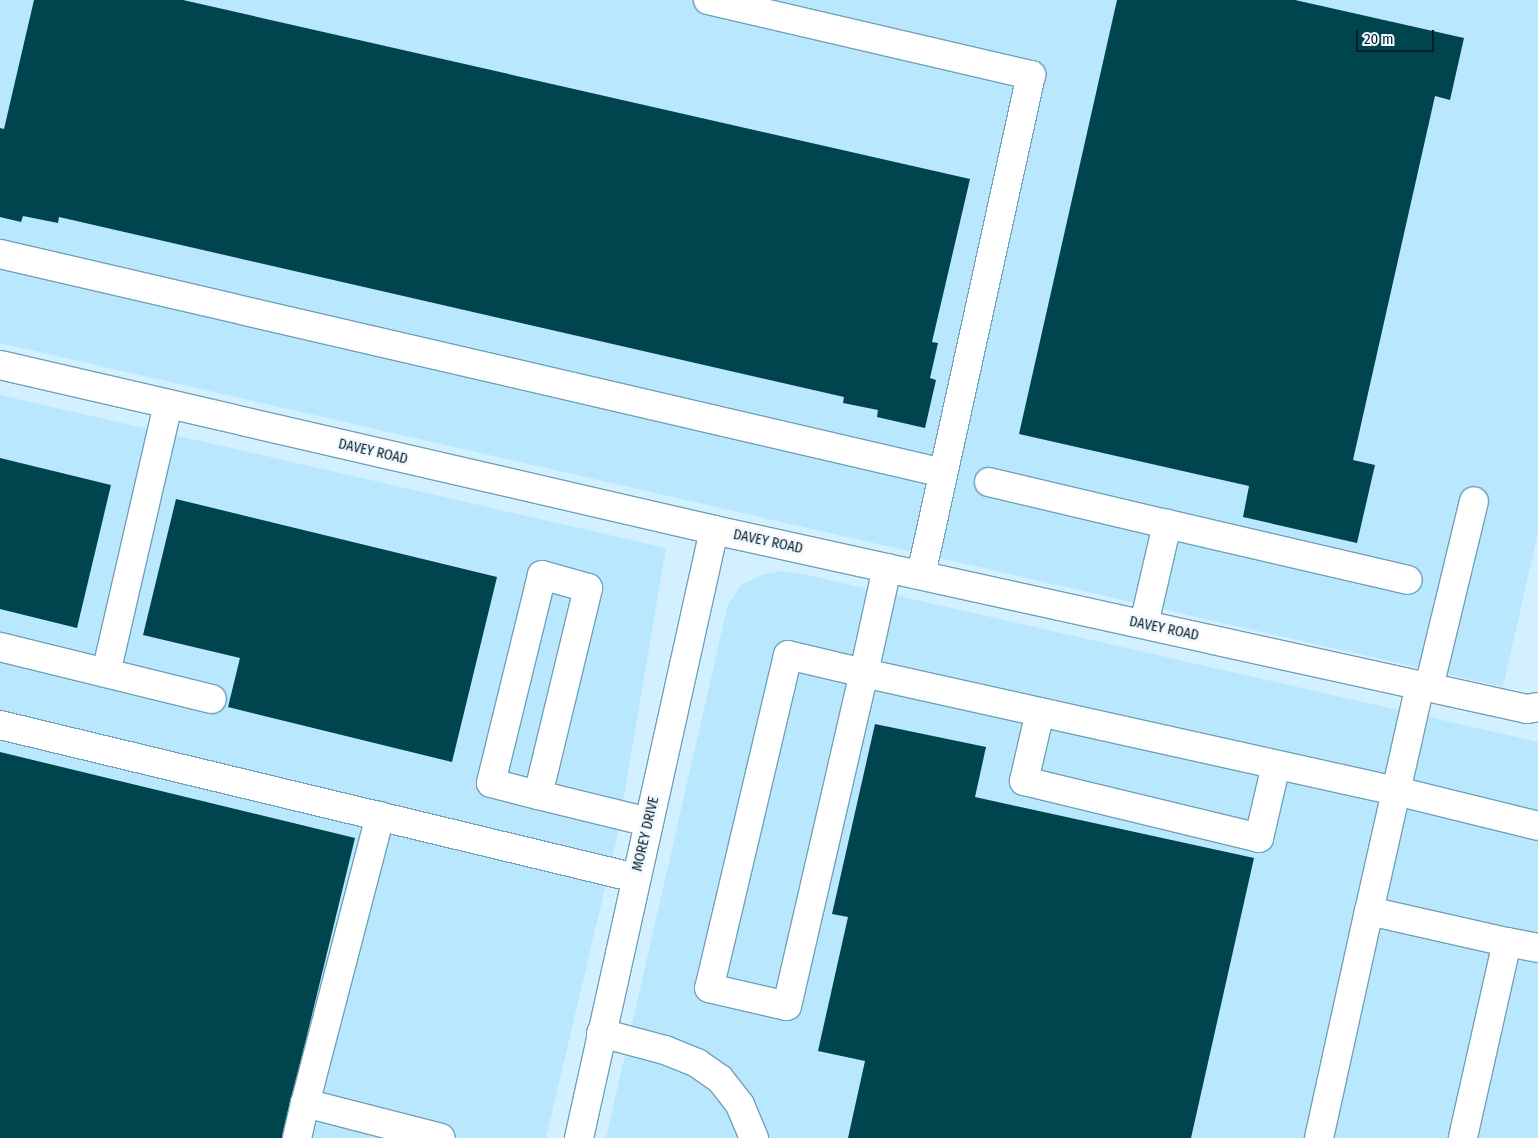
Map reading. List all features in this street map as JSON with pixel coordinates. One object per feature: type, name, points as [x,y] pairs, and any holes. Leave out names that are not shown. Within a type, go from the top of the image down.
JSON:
[{"type":"street","points":[[708,0],[1031,75],[921,575]]},
{"type":"street","points":[[0,254],[943,473]]},
{"type":"street","name":"DAVEY ROAD","points":[[0,366],[714,530],[1527,709],[1538,707]]},
{"type":"street","points":[[106,673],[168,404]]},
{"type":"street","points":[[989,482],[1408,580]]},
{"type":"street","points":[[1319,1138],[1396,791],[1474,502]]},
{"type":"street","points":[[1144,624],[1167,524]]},
{"type":"street","name":"MOREY DRIVE","points":[[578,1138],[714,530]]},
{"type":"street","points":[[887,568],[864,674],[787,1006],[709,988],[788,655],[864,674],[1396,791],[1538,826]]},
{"type":"street","points":[[538,795],[588,588],[542,575],[491,783],[538,795],[649,822]]},
{"type":"street","points":[[0,648],[212,699]]},
{"type":"street","points":[[1040,712],[1024,781],[1259,838],[1276,765]]},
{"type":"street","points":[[0,725],[636,878]]},
{"type":"street","points":[[297,1138],[380,816]]},
{"type":"street","points":[[1369,911],[1538,948]]},
{"type":"street","points":[[1463,1138],[1507,942]]},
{"type":"street","points":[[601,1033],[665,1050],[697,1063],[720,1080],[740,1105],[754,1138]]},
{"type":"street","points":[[305,1104],[440,1138]]},
{"type":"shaded area","points":[[0,0],[1538,0],[1538,532],[1503,687],[0,343]]},
{"type":"shaded area","points":[[0,395],[666,548],[617,837],[546,1138],[0,1138]]},
{"type":"shaded area","points":[[781,571],[807,575],[1538,742],[1538,1138],[606,1138],[728,604],[741,585],[761,575]]},
{"type":"building","points":[[34,0],[183,0],[970,179],[932,342],[938,343],[930,378],[936,380],[925,428],[877,417],[878,410],[843,403],[844,397],[59,217],[58,223],[23,216],[21,222],[0,217],[0,128],[4,129]]},
{"type":"building","points":[[1117,0],[1295,0],[1464,38],[1450,100],[1435,96],[1353,460],[1375,465],[1357,543],[1243,517],[1249,486],[1019,434]]},
{"type":"building","points":[[0,458],[111,485],[77,628],[0,609]]},
{"type":"building","points":[[176,499],[497,577],[452,762],[228,707],[240,658],[143,635]]},
{"type":"building","points":[[875,724],[986,747],[975,797],[1254,858],[1191,1138],[848,1138],[865,1061],[818,1051],[848,917],[832,914]]},
{"type":"building","points":[[0,752],[355,838],[282,1138],[0,1138]]}]
